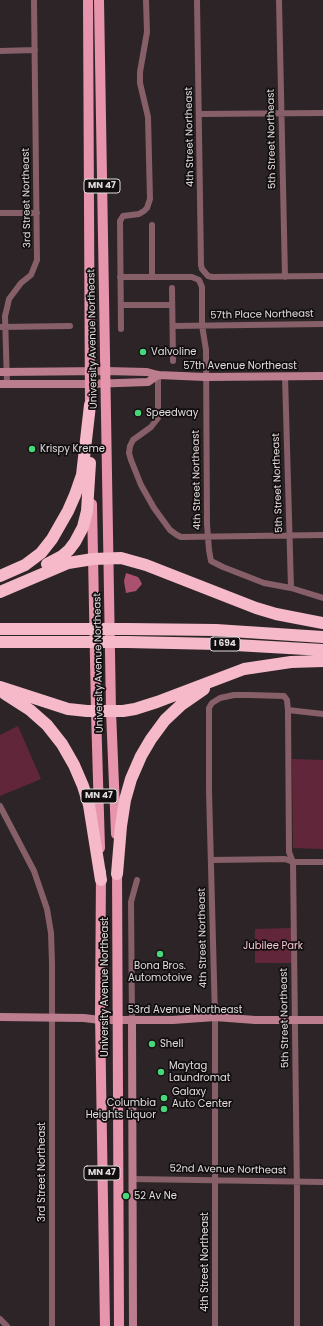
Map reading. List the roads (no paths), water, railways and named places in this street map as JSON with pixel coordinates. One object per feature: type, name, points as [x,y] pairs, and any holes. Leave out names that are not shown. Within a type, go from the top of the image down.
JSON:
[{"type":"highway","points":[[0,576],[22,567],[41,553],[52,539],[68,511],[82,476],[90,405]]},
{"type":"highway","points":[[0,585],[54,561],[65,553],[75,542],[83,527],[86,517],[90,456]]},
{"type":"highway","points":[[0,592],[68,563],[93,558],[121,558],[146,564],[256,608],[281,615],[323,623]]},
{"type":"highway","name":"I 694","points":[[0,629],[216,630],[323,637]]},
{"type":"highway","name":"I 694","points":[[0,642],[218,644],[323,650]]},
{"type":"highway","points":[[0,687],[68,709],[96,712],[129,710],[150,705],[230,674],[254,667],[290,662],[323,661]]},
{"type":"highway","points":[[117,874],[125,800],[135,768],[151,739],[173,712],[195,695],[228,677],[254,667]]},
{"type":"highway","points":[[0,692],[20,704],[42,721],[58,739],[74,765],[89,805],[101,880]]},
{"type":"main road","name":"University Avenue Northeast","points":[[88,0],[90,456],[101,880],[100,1020],[104,1326]]},
{"type":"main road","name":"University Avenue Northeast","points":[[99,0],[105,383],[117,874],[119,1326]]},
{"type":"street","name":"3rd Street Northeast","points":[[4,384],[3,327],[9,299],[21,283],[32,274],[37,260],[34,0]]},
{"type":"street","points":[[121,329],[120,221],[123,216],[139,214],[144,211],[147,208],[150,199],[148,117],[140,78],[142,56],[147,32],[146,0]]},
{"type":"street","name":"4th Street Northeast","points":[[197,0],[200,114],[201,265],[205,273],[212,277],[285,277]]},
{"type":"street","name":"5th Street Northeast","points":[[279,0],[285,277]]},
{"type":"street","points":[[0,51],[35,50]]},
{"type":"street","points":[[200,114],[323,113]]},
{"type":"street","points":[[0,214],[37,213]]},
{"type":"street","points":[[120,277],[152,277],[152,225]]},
{"type":"street","points":[[285,277],[323,276]]},
{"type":"street","name":"4th Street Northeast","points":[[152,277],[192,277],[199,280],[202,287],[202,325],[206,350],[207,524],[211,561],[264,583],[291,588]]},
{"type":"street","points":[[172,288],[173,361]]},
{"type":"street","points":[[121,305],[172,305]]},
{"type":"street","name":"57th Place Northeast","points":[[172,326],[323,324]]},
{"type":"street","points":[[3,327],[70,326]]},
{"type":"street","name":"57th Avenue Northeast","points":[[4,372],[147,372],[158,375],[205,377],[323,376]]},
{"type":"street","points":[[158,375],[158,418],[151,427],[134,440],[130,446],[129,453],[141,485],[154,508],[170,530],[181,537],[323,535]]},
{"type":"street","name":"57th Avenue Northeast","points":[[4,384],[148,382],[158,375]]},
{"type":"street","name":"5th Street Northeast","points":[[285,376],[291,588]]},
{"type":"street","points":[[291,588],[323,598]]},
{"type":"street","name":"4th Street Northeast","points":[[215,1326],[215,1017],[209,791],[209,708],[212,703],[220,698],[234,695],[249,695],[284,696],[288,710]]},
{"type":"street","points":[[288,710],[323,714]]},
{"type":"street","name":"5th Street Northeast","points":[[288,710],[289,852],[293,862],[297,1326]]},
{"type":"street","name":"3rd Street Northeast","points":[[0,806],[34,871],[47,909],[51,933],[52,1326]]},
{"type":"street","points":[[211,860],[285,859],[293,862],[323,862]]},
{"type":"street","points":[[133,1326],[131,902],[137,880]]},
{"type":"street","name":"53rd Avenue Northeast","points":[[0,1017],[52,1017],[100,1020],[173,1020],[215,1017],[255,1020],[323,1020]]},
{"type":"street","name":"52nd Avenue Northeast","points":[[133,1179],[323,1182]]},
{"type":"street","points":[[0,1319],[6,1326]]},
{"type":"place","name":"Valvoline","points":[[143,352]]},
{"type":"place","name":"Speedway","points":[[138,413]]},
{"type":"place","name":"Krispy Kreme","points":[[32,449]]},
{"type":"place","name":"Bona Bros. Automotoive","points":[[160,954]]},
{"type":"place","name":"Shell","points":[[152,1044]]},
{"type":"place","name":"Maytag Laundromat","points":[[161,1072]]},
{"type":"place","name":"Galaxy Auto Center","points":[[164,1098]]},
{"type":"place","name":"Columbia Heights Liquor","points":[[164,1109]]},
{"type":"place","name":"52 Av Ne","points":[[126,1196]]},
{"type":"park label","name":"Jubilee Park","points":[[273,946]]}]
